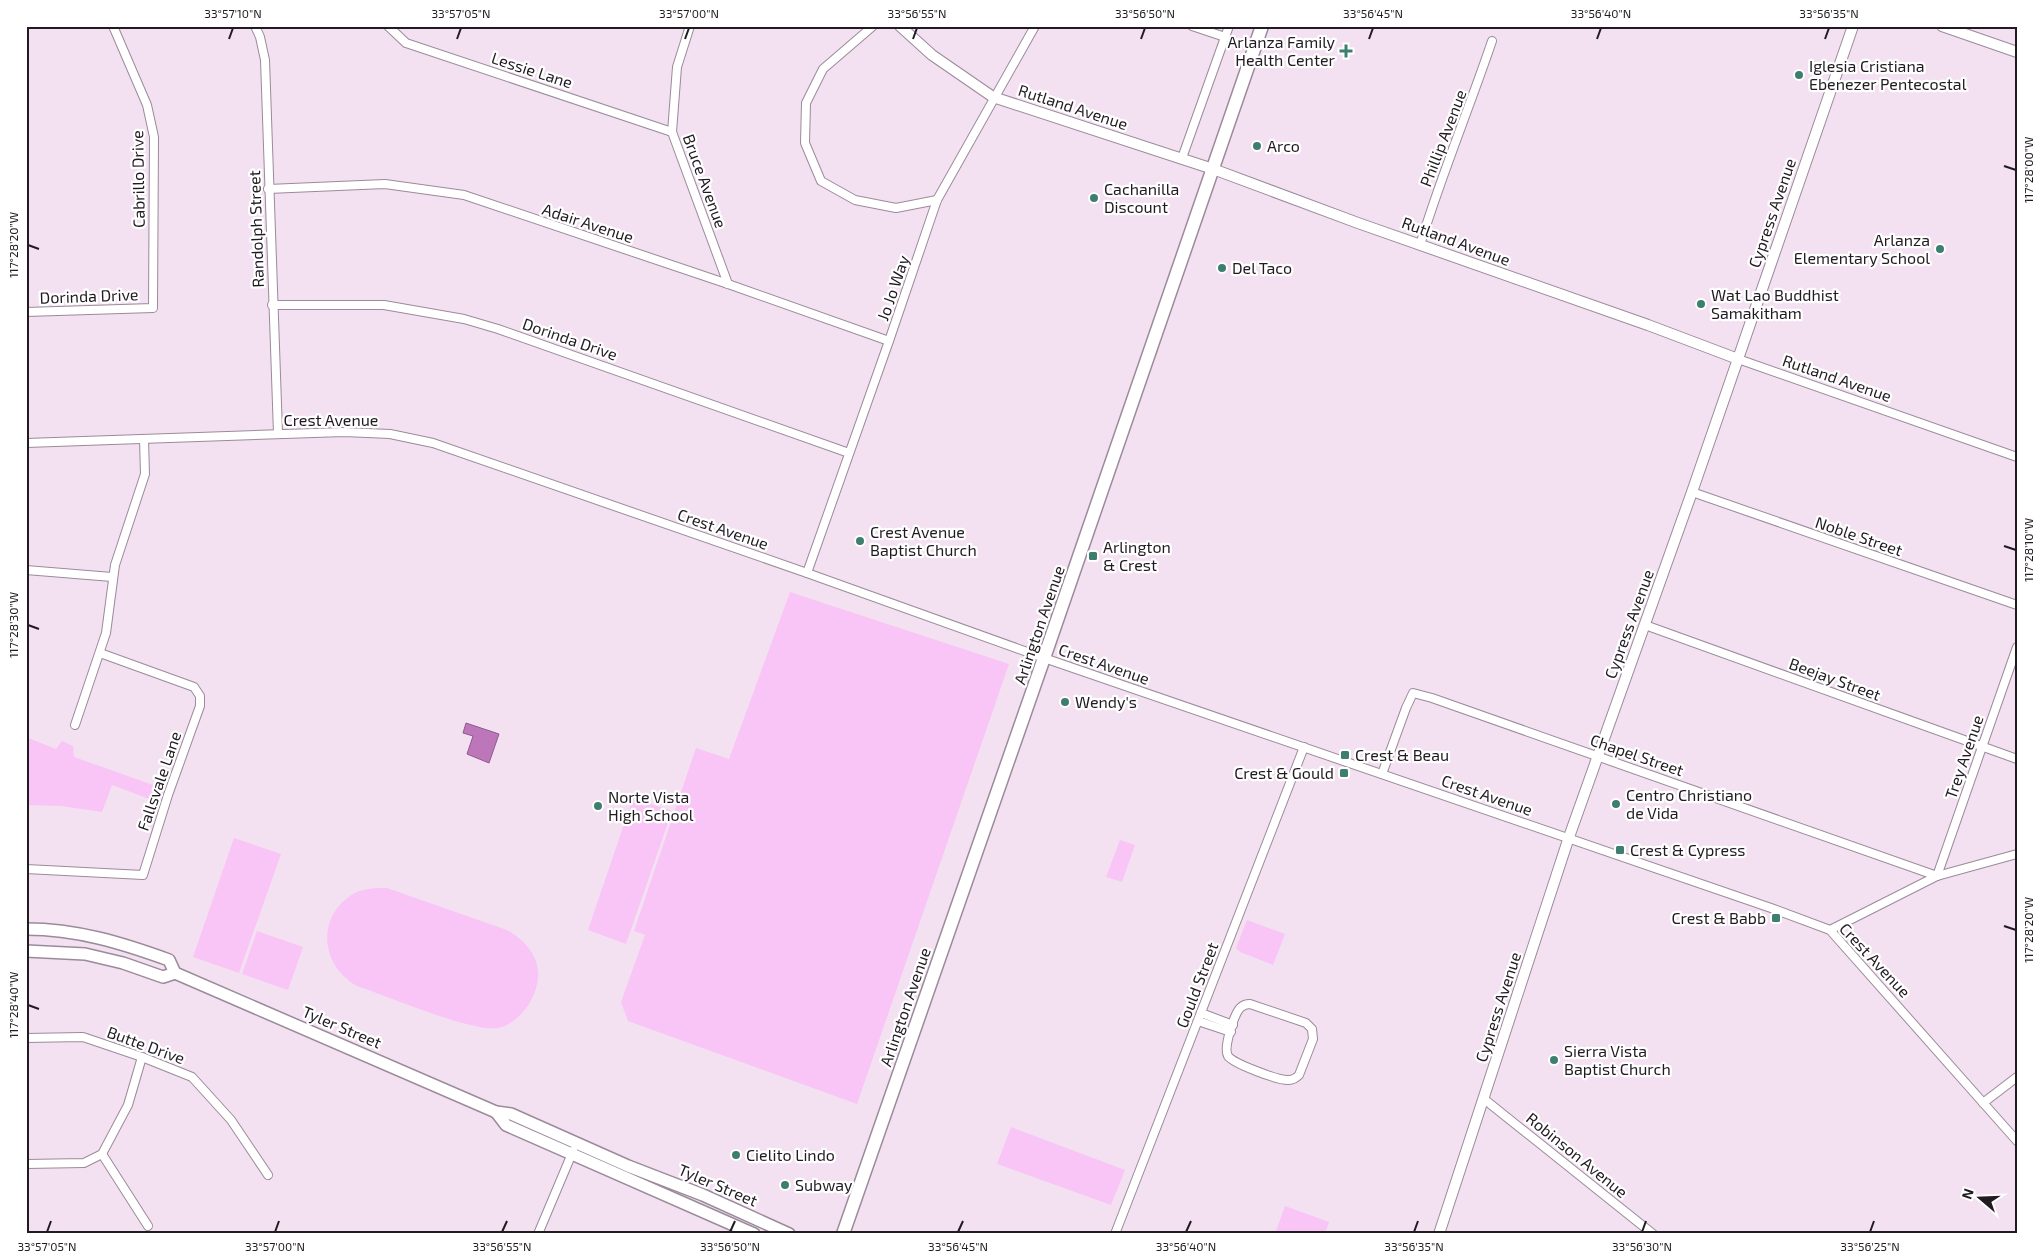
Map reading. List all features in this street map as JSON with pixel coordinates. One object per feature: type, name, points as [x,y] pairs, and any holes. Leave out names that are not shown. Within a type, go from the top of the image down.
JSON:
[{"type":"main road","name":"Arlington Avenue","points":[[843,1234],[1262,26]]},
{"type":"main road","name":"Tyler Street","points":[[26,929],[51,929],[91,935],[124,944],[169,960],[175,973],[496,1112],[506,1125],[703,1195],[789,1234]]},
{"type":"main road","name":"Tyler Street","points":[[26,951],[85,954],[124,963],[163,977],[175,973]]},
{"type":"main road","name":"Tyler Street","points":[[574,1148],[754,1234]]},
{"type":"street","name":"Cabrillo Drive","points":[[113,26],[147,105],[154,137],[153,308]]},
{"type":"street","name":"Randolph Street","points":[[255,26],[260,37],[265,60],[272,305],[278,433]]},
{"type":"street","name":"Lessie Lane","points":[[388,26],[406,43],[672,132]]},
{"type":"street","name":"Bruce Avenue","points":[[690,26],[677,67],[672,132],[728,284]]},
{"type":"street","points":[[872,26],[823,69],[806,103],[805,143],[821,181],[855,200],[896,208],[936,200]]},
{"type":"street","name":"Rutland Avenue","points":[[900,26],[932,55],[993,97],[1182,158],[1738,359],[2017,457]]},
{"type":"street","name":"Jo Jo Way","points":[[807,573],[848,453],[889,342],[936,200],[1035,26]]},
{"type":"street","points":[[1192,26],[1225,37]]},
{"type":"street","points":[[1182,158],[1229,26]]},
{"type":"street","name":"Cypress Avenue","points":[[1439,1234],[1568,837],[1692,492],[1853,26]]},
{"type":"street","points":[[1942,26],[2017,52]]},
{"type":"street","name":"Phillip Avenue","points":[[1420,245],[1433,202],[1473,98],[1492,41]]},
{"type":"street","name":"Adair Avenue","points":[[268,189],[385,184],[464,195],[728,284],[889,342]]},
{"type":"street","name":"Dorinda Drive","points":[[272,305],[384,306],[464,319],[498,329],[848,453]]},
{"type":"street","name":"Dorinda Drive","points":[[26,312],[153,308]]},
{"type":"street","name":"Crest Avenue","points":[[26,442],[278,433],[377,433],[433,443],[807,573],[1044,658],[1568,837],[1830,930],[2017,1141]]},
{"type":"street","points":[[75,725],[100,653],[109,616],[112,577],[145,474],[144,439]]},
{"type":"street","name":"Noble Street","points":[[1692,492],[2017,606]]},
{"type":"street","points":[[26,570],[112,577]]},
{"type":"street","name":"Beejay Street","points":[[1645,625],[2017,759]]},
{"type":"street","name":"Trey Avenue","points":[[1936,876],[2017,647]]},
{"type":"street","name":"Fallsvale Lane","points":[[26,869],[143,875],[168,795],[200,706],[200,696],[194,686],[100,653]]},
{"type":"street","name":"Chapel Street","points":[[1382,774],[1413,693],[1598,756],[1936,876]]},
{"type":"street","name":"Gould Street","points":[[1115,1234],[1304,747]]},
{"type":"street","points":[[1830,930],[1936,876],[2016,856]]},
{"type":"street","points":[[1256,1004],[1304,1022],[1313,1032],[1313,1039],[1299,1075],[1296,1078],[1284,1080],[1235,1063],[1227,1055],[1226,1048],[1232,1028],[1239,1010],[1244,1005],[1256,1004]]},
{"type":"street","points":[[1199,1017],[1232,1028]]},
{"type":"street","name":"Butte Drive","points":[[26,1038],[83,1037],[142,1057],[192,1077],[231,1120],[268,1175]]},
{"type":"street","points":[[26,1164],[84,1163],[102,1154],[128,1105],[142,1057]]},
{"type":"street","points":[[1983,1103],[2017,1078]]},
{"type":"street","name":"Robinson Avenue","points":[[1484,1099],[1653,1234]]},
{"type":"street","points":[[538,1234],[574,1148]]},
{"type":"street","points":[[102,1154],[148,1226]]},
{"type":"shaded area","points":[[790,592],[1009,664],[857,1104],[628,1021],[621,1002],[645,935],[634,931],[696,748],[729,759]]},
{"type":"shaded area","points":[[466,723],[499,734],[489,763],[467,754],[473,736],[463,733]]},
{"type":"shaded area","points":[[26,737],[56,749],[62,741],[73,746],[74,757],[156,786],[152,800],[112,785],[102,812],[61,806],[26,805]]},
{"type":"shaded area","points":[[633,798],[672,811],[626,944],[588,930]]},
{"type":"shaded area","points":[[234,838],[281,854],[239,973],[193,957]]},
{"type":"shaded area","points":[[1120,840],[1135,845],[1122,882],[1106,877]]},
{"type":"shaded area","points":[[376,888],[387,888],[507,930],[519,939],[530,949],[538,970],[537,986],[526,1009],[513,1021],[498,1028],[469,1025],[407,1005],[357,986],[345,977],[336,966],[330,954],[327,941],[328,928],[333,915],[341,904],[353,894]]},
{"type":"shaded area","points":[[1247,920],[1285,934],[1273,965],[1240,952],[1236,948]]},
{"type":"shaded area","points":[[257,931],[303,947],[288,990],[242,974]]},
{"type":"shaded area","points":[[1011,1127],[1125,1170],[1111,1205],[997,1164]]},
{"type":"shaded area","points":[[1285,1206],[1329,1222],[1325,1234],[1275,1234]]},
{"type":"place","name":"Arlanza Family Health Center","points":[[1346,51]]},
{"type":"place","name":"Iglesia Cristiana Ebenezer Pentecostal","points":[[1799,75]]},
{"type":"place","name":"Arco","points":[[1257,146]]},
{"type":"place","name":"Cachanilla Discount","points":[[1094,198]]},
{"type":"place","name":"Arlanza Elementary School","points":[[1940,249]]},
{"type":"place","name":"Del Taco","points":[[1222,268]]},
{"type":"place","name":"Wat Lao Buddhist Samakitham","points":[[1701,304]]},
{"type":"place","name":"Crest Avenue Baptist Church","points":[[860,541]]},
{"type":"place","name":"Arlington & Crest","points":[[1093,556]]},
{"type":"place","name":"Wendy's","points":[[1065,702]]},
{"type":"place","name":"Crest & Beau","points":[[1345,755]]},
{"type":"place","name":"Crest & Gould","points":[[1344,773]]},
{"type":"place","name":"Centro Christiano de Vida","points":[[1616,804]]},
{"type":"place","name":"Norte Vista High School","points":[[598,806]]},
{"type":"place","name":"Crest & Cypress","points":[[1620,850]]},
{"type":"place","name":"Crest & Babb","points":[[1776,918]]},
{"type":"place","name":"Sierra Vista Baptist Church","points":[[1554,1060]]},
{"type":"place","name":"Cielito Lindo","points":[[736,1155]]},
{"type":"place","name":"Subway","points":[[785,1185]]}]
